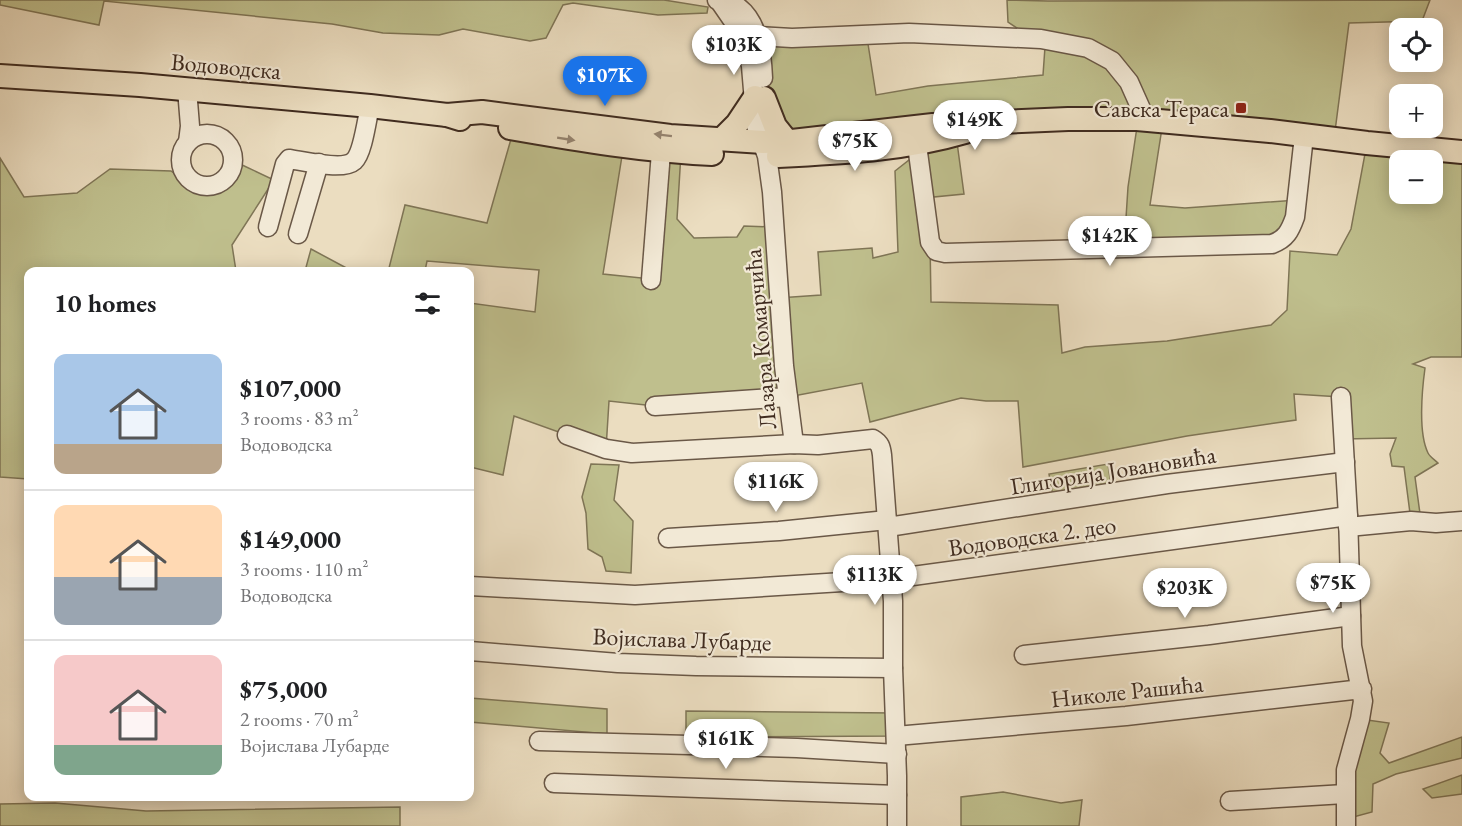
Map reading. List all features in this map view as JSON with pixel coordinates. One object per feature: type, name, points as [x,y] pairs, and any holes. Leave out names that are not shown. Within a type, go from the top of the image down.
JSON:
[{"type":"main road","name":"Водоводска","points":[[0,75],[370,106],[447,115],[477,124],[661,152],[765,149],[849,152],[917,145],[1001,122]]},
{"type":"main road","points":[[722,139],[759,97],[775,126],[787,141]]},
{"type":"main road","name":"Водоводска","points":[[447,115],[482,112],[670,136],[722,139],[765,149],[787,141],[933,125],[1068,119],[1146,120],[1462,152]]},
{"type":"street","points":[[719,1],[737,6],[751,22],[757,36],[763,69],[759,97]]},
{"type":"street","points":[[719,1],[740,31],[746,45],[759,97]]},
{"type":"street","points":[[757,36],[792,38],[909,33],[1041,39],[1088,48],[1112,61],[1124,75],[1146,120]]},
{"type":"street","points":[[187,89],[190,126],[188,142]]},
{"type":"street","name":"Лазара Комарчића","points":[[759,97],[767,126],[765,149],[772,192],[777,282],[794,444],[818,445],[873,439],[881,447],[893,601],[897,826]]},
{"type":"street","points":[[268,227],[285,164],[289,159],[346,165],[354,160],[359,153],[370,106]]},
{"type":"street","points":[[917,145],[930,242],[936,251],[945,253],[1146,249],[1272,244],[1282,240],[1290,230],[1294,217],[1304,136]]},
{"type":"street","points":[[651,280],[661,152]]},
{"type":"street","points":[[298,234],[319,163]]},
{"type":"street","points":[[655,406],[788,397]]},
{"type":"street","points":[[1341,397],[1352,646],[1362,689],[1362,710],[1346,770],[1346,826]]},
{"type":"street","points":[[567,435],[606,449],[632,453],[794,444]]},
{"type":"street","name":"Глигорија Јовановића","points":[[668,538],[887,524],[1167,484],[1345,462]]},
{"type":"street","name":"Водоводска 2. део","points":[[474,586],[635,595],[891,579],[1348,521],[1437,523],[1462,521]]},
{"type":"street","points":[[1024,655],[1209,635],[1351,616]]},
{"type":"street","name":"Војислава Лубарде","points":[[474,651],[630,663],[827,669],[893,668]]},
{"type":"street","name":"Николе Рашића","points":[[896,745],[1362,689]]},
{"type":"street","points":[[539,741],[797,748],[896,745]]},
{"type":"street","points":[[554,783],[897,795]]},
{"type":"street","points":[[1230,801],[1345,794]]},
{"type":"green space","points":[[0,0],[664,0],[708,7],[707,13],[658,15],[573,3],[563,5],[546,38],[530,41],[463,29],[439,35],[383,33],[332,24],[104,1],[99,25],[0,5]]},
{"type":"green space","points":[[1007,0],[1430,0],[1423,18],[1389,18],[1389,22],[1349,23],[1334,139],[1172,121],[787,141],[755,84],[749,35],[789,45],[868,44],[876,95],[928,86],[1043,75],[1045,47],[1008,22]]},
{"type":"green space","points":[[1137,127],[1162,128],[1150,205],[1185,208],[1297,200],[1283,240],[1124,249],[1128,187]]},
{"type":"green space","points":[[956,135],[964,194],[924,198],[930,242],[931,302],[1058,305],[1062,353],[1085,347],[1167,341],[1271,325],[1287,310],[1290,251],[1337,255],[1351,229],[1367,143],[1441,150],[1389,150],[1389,204],[1443,204],[1443,150],[1462,152],[1462,357],[1431,357],[1413,364],[1425,368],[1422,399],[1423,434],[1428,453],[1438,463],[1415,477],[1421,521],[1411,521],[1404,467],[1392,466],[1390,454],[1396,438],[1343,439],[1341,397],[1294,394],[1296,420],[1187,436],[1023,467],[1018,401],[961,398],[870,422],[862,383],[788,397],[655,406],[609,401],[606,449],[514,416],[503,475],[474,468],[474,304],[535,312],[539,270],[427,261],[426,267],[389,267],[405,205],[487,223],[511,139],[622,156],[603,274],[651,279],[661,152],[681,153],[677,219],[694,238],[737,237],[744,226],[774,227],[778,298],[821,295],[818,252],[872,248],[873,258],[898,252],[895,171],[918,153]]},
{"type":"green space","points":[[0,158],[24,197],[77,193],[110,169],[171,171],[204,195],[240,164],[274,180],[232,245],[235,267],[24,267],[24,479],[0,477]]},
{"type":"green space","points":[[311,249],[345,267],[306,267]]},
{"type":"green space","points":[[591,464],[619,465],[614,500],[633,521],[631,573],[606,571],[602,557],[588,549],[586,513],[582,497]]},
{"type":"green space","points":[[1108,464],[1112,492],[1054,502],[1049,474]]},
{"type":"green space","points":[[474,698],[607,709],[607,734],[474,722]]},
{"type":"green space","points":[[686,711],[894,713],[896,736],[686,737]]},
{"type":"green space","points":[[1360,719],[1389,723],[1380,753],[1389,763],[1462,737],[1462,758],[1396,774],[1373,784],[1372,812],[1346,819]]},
{"type":"green space","points":[[1462,775],[1462,794],[1432,798],[1423,789]]},
{"type":"green space","points":[[1003,792],[1061,803],[1082,800],[1079,826],[961,826],[961,797]]},
{"type":"green space","points":[[55,803],[146,811],[400,807],[400,826],[0,826],[0,804]]},
{"type":"place","name":"Савска Тераса","points":[[1241,108]]}]
